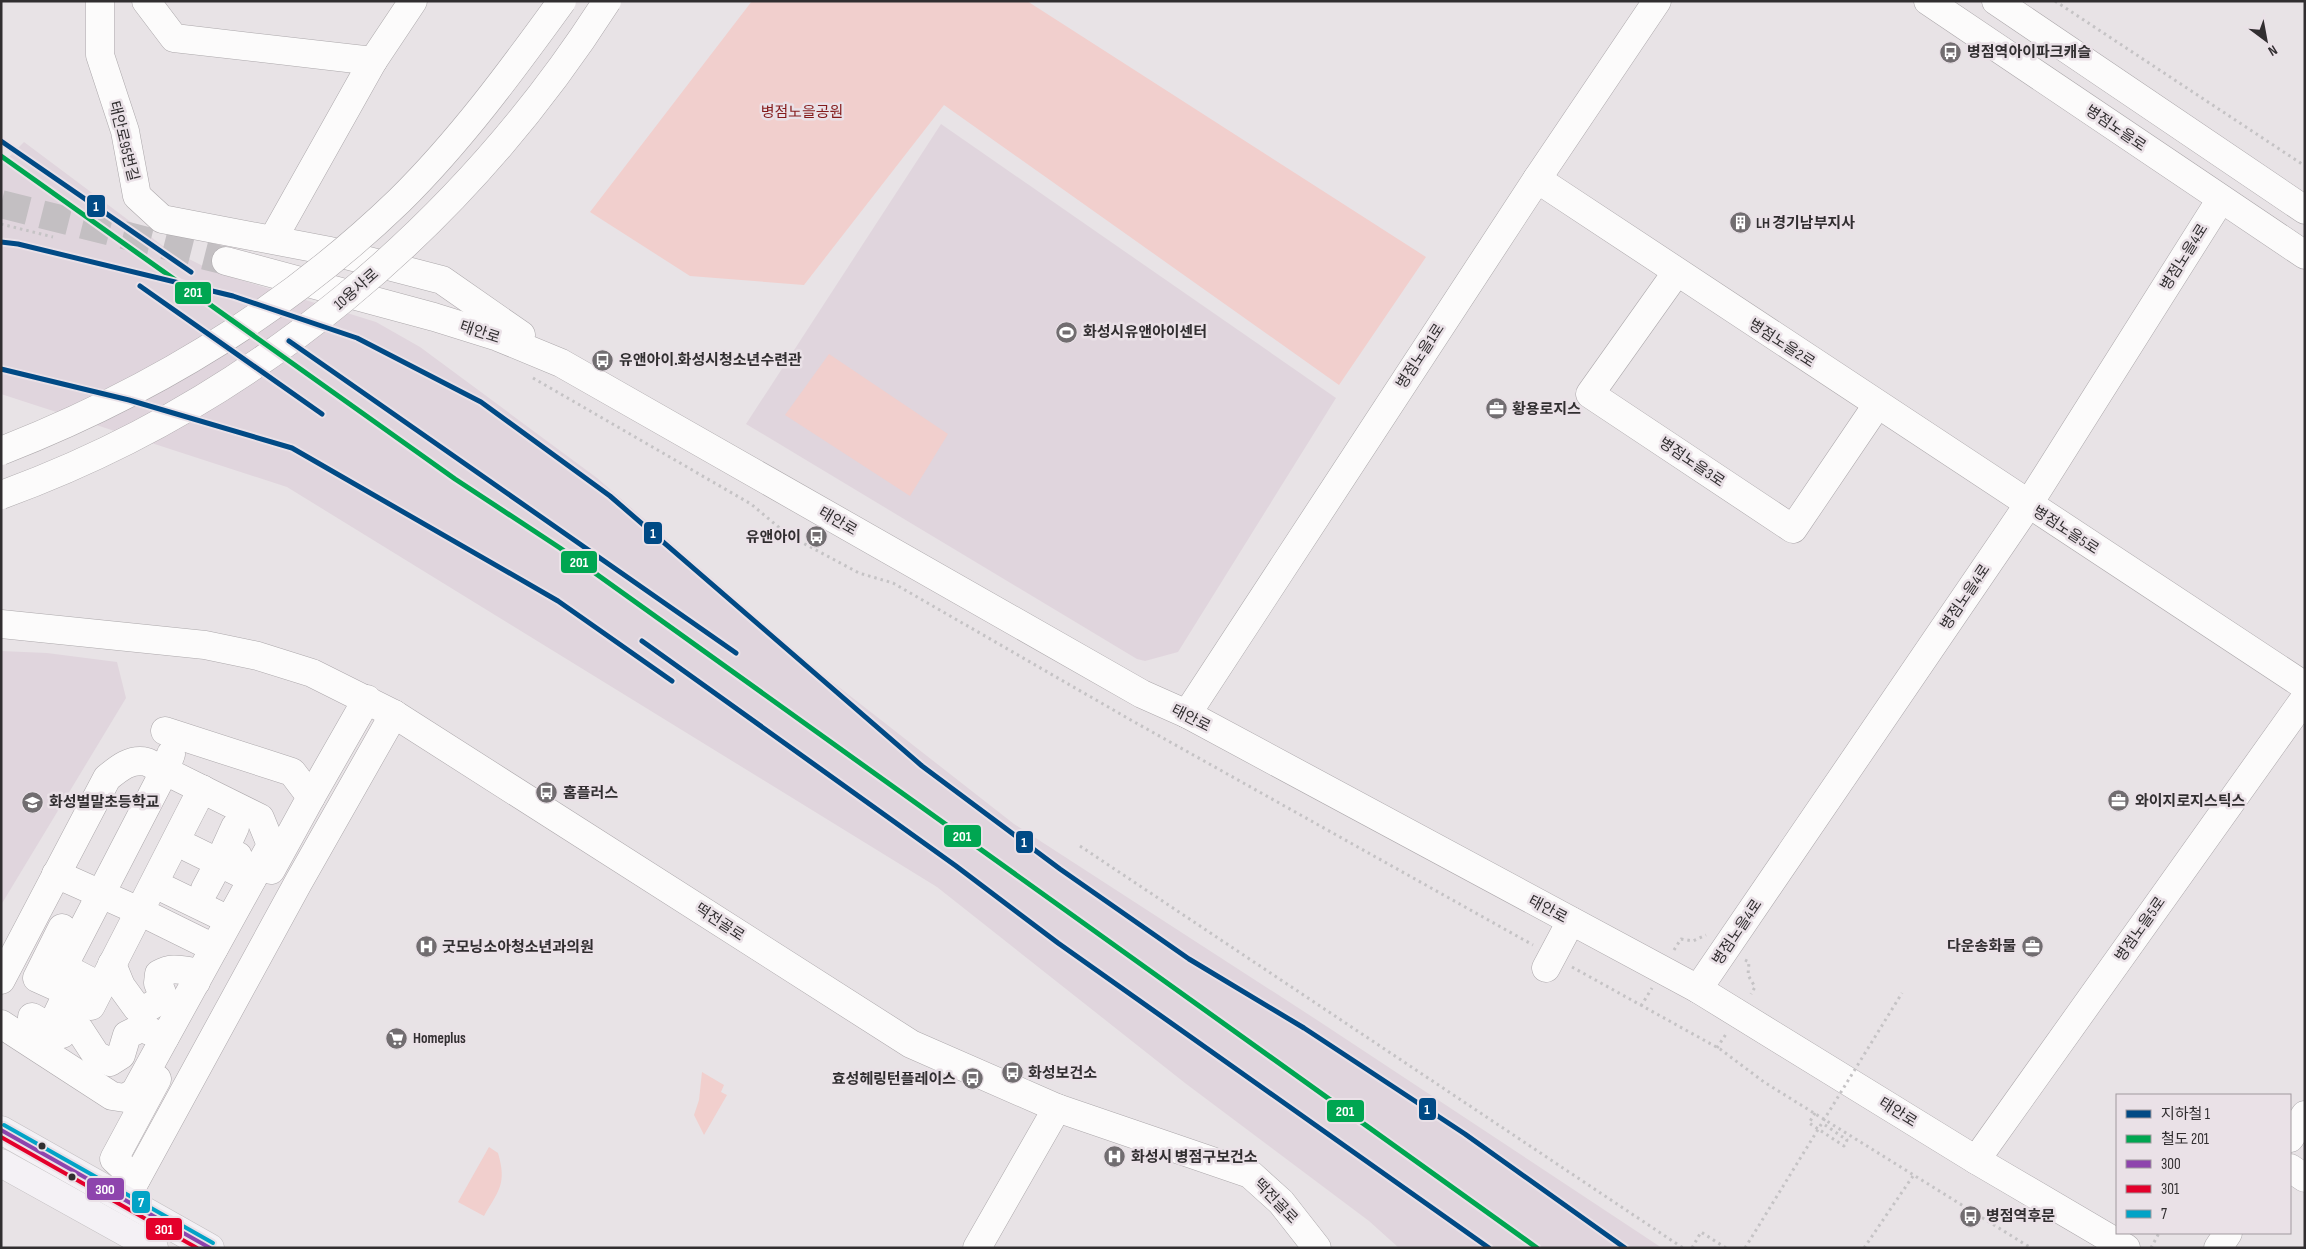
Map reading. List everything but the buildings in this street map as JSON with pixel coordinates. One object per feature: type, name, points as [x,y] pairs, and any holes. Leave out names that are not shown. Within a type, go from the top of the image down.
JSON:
[{"type":"main road","points":[[1,1130],[131,1190],[210,1248]]},
{"type":"main road","points":[[1,1163],[154,1248]]},
{"type":"street","name":"태안로95번길","points":[[100,1],[100,54],[125,131],[137,196],[162,219],[273,239],[442,280]]},
{"type":"street","points":[[146,1],[174,38],[373,61]]},
{"type":"street","points":[[273,239],[373,61],[413,1]]},
{"type":"street","points":[[1,451],[112,404],[173,371],[250,323],[356,241],[400,200],[436,162],[484,104],[562,1]]},
{"type":"street","name":"10용사로","points":[[1,495],[82,463],[144,433],[246,373],[342,302],[421,230],[466,184],[550,83],[607,1]]},
{"type":"street","name":"병점노을1로","points":[[1186,714],[1537,179],[1657,1]]},
{"type":"street","name":"병점노을로","points":[[1928,1],[2305,255]]},
{"type":"street","points":[[1996,1],[2305,210]]},
{"type":"street","points":[[2130,137],[2144,134],[2152,122],[2153,107]]},
{"type":"street","name":"병점노을2로","points":[[1537,179],[1676,273],[2028,504]]},
{"type":"street","name":"병점노을4로","points":[[1698,989],[2028,504],[2221,199]]},
{"type":"street","name":"태안로","points":[[226,261],[434,317],[498,337],[561,363],[1142,694],[1186,714],[1698,989],[1976,1160],[2126,1248]]},
{"type":"street","name":"병점노을3로","points":[[1676,273],[1590,394],[1793,529],[1877,405]]},
{"type":"street","points":[[442,280],[498,337]]},
{"type":"street","points":[[442,280],[561,363]]},
{"type":"street","name":"병점노을5로","points":[[2028,504],[2305,686]]},
{"type":"street","name":"떡전골로","points":[[1,624],[205,645],[258,656],[312,673],[367,699],[394,714],[910,1044],[1057,1108],[1250,1174],[1281,1202],[1317,1248]]},
{"type":"street","name":"병점노을5로","points":[[1976,1160],[2305,698]]},
{"type":"street","points":[[130,1108],[367,699]]},
{"type":"street","points":[[131,1190],[298,882],[394,714]]},
{"type":"street","points":[[41,1022],[62,1034],[90,981],[63,967],[91,890],[165,770],[171,733],[292,772],[311,797]]},
{"type":"street","points":[[1,980],[107,778],[123,766],[139,760],[165,770],[260,818],[271,845],[135,1092],[114,1159],[131,1190]]},
{"type":"street","points":[[202,789],[199,868],[229,920]]},
{"type":"street","points":[[61,1063],[139,911],[199,868],[252,879]]},
{"type":"street","points":[[56,874],[139,911],[214,948]]},
{"type":"street","points":[[1549,962],[1571,921]]},
{"type":"street","points":[[112,964],[129,998],[137,1008],[146,1009],[157,1002],[162,993],[158,983],[159,974],[166,970],[189,971],[196,982]]},
{"type":"street","points":[[1,1024],[130,1108]]},
{"type":"street","points":[[79,1029],[96,1054],[110,1062],[121,1055],[127,1035],[141,1028],[165,1037]]},
{"type":"street","points":[[977,1248],[1057,1108]]},
{"type":"street","points":[[2291,1136],[2305,1115]]},
{"type":"street","points":[[2291,1169],[2305,1178]]},
{"type":"street","points":[[2218,1248],[2227,1234]]},
{"type":"path","points":[[2055,1],[2305,166]]},
{"type":"path","points":[[1,224],[53,237]]},
{"type":"path","points":[[524,373],[751,504],[788,535],[859,573],[893,583],[1549,962],[1720,1049],[1764,1082],[2032,1248]]},
{"type":"path","points":[[1080,846],[1683,1248]]},
{"type":"path","points":[[1681,938],[1693,941],[1705,935]]},
{"type":"path","points":[[1749,962],[1748,975],[1755,987]]},
{"type":"path","points":[[1745,1248],[1902,993]]},
{"type":"path","points":[[1814,1113],[1809,1122],[1844,1146],[1847,1140],[1822,1123]]},
{"type":"path","points":[[1864,1248],[1913,1176]]},
{"type":"path","points":[[1692,1248],[1702,1232],[1726,1248]]},
{"type":"path","points":[[2150,1248],[2159,1234]]},
{"type":"shaded area","points":[[941,124],[1336,398],[1178,652],[1145,661],[1137,659],[746,424]]},
{"type":"shaded area","points":[[24,142],[163,246],[215,272],[376,322],[420,347],[597,478],[817,670],[1014,824],[1317,1020],[1662,1248],[1399,1248],[1369,1221],[1185,1083],[937,887],[287,487],[1,394],[1,165]]},
{"type":"shaded area","name":"화성벌말초등학교","points":[[1,651],[47,653],[117,662],[126,698],[1,905]]},
{"type":"green space","name":"병점노을공원","points":[[752,1],[1027,1],[1426,257],[1339,385],[944,105],[804,285],[690,276],[590,212]]},
{"type":"green space","points":[[829,354],[948,434],[910,496],[785,415]]},
{"type":"green space","points":[[702,1072],[724,1085],[721,1092],[727,1095],[704,1135],[694,1115],[699,1100]]},
{"type":"green space","points":[[489,1147],[498,1153],[502,1172],[500,1186],[484,1216],[458,1202]]},
{"type":"tunnel","points":[[1,204],[226,261]]},
{"type":"metro line","name":"1","points":[[1,141],[191,272]]},
{"type":"metro line","name":"1","points":[[1,242],[18,244],[233,296],[357,338],[481,402],[610,496],[922,766],[1060,869],[1189,959],[1304,1028],[1465,1134],[1625,1248]]},
{"type":"metro line","name":"1","points":[[140,286],[322,414]]},
{"type":"metro line","name":"1","points":[[289,341],[736,653]]},
{"type":"metro line","name":"1","points":[[1,369],[129,400],[292,448],[558,601],[672,681]]},
{"type":"metro line","name":"1","points":[[642,641],[956,866],[1058,943],[1489,1248]]},
{"type":"rail line","name":"201","points":[[1,156],[455,479],[560,548],[1537,1248]]},
{"type":"transit line","name":"7","points":[[4,1125],[213,1243]]},
{"type":"transit line","name":"300","points":[[1,1130],[210,1248]]},
{"type":"transit line","name":"301","points":[[1,1137],[197,1248]]},
{"type":"place","name":"병점역아이파크캐슬","points":[[1951,52]]},
{"type":"place","name":"LH 경기남부지사","points":[[1740,223]]},
{"type":"place","name":"화성시유앤아이센터","points":[[1067,332]]},
{"type":"place","name":"유앤아이.화성시청소년수련관","points":[[603,360]]},
{"type":"place","name":"황용로지스","points":[[1496,409]]},
{"type":"place","name":"유앤아이","points":[[817,537]]},
{"type":"place","name":"홈플러스","points":[[547,793]]},
{"type":"place","name":"와이지로지스틱스","points":[[2119,801]]},
{"type":"place","name":"화성벌말초등학교","points":[[33,802]]},
{"type":"place","name":"다운송화물","points":[[2032,946]]},
{"type":"place","name":"굿모닝소아청소년과의원","points":[[426,947]]},
{"type":"place","name":"Homeplus","points":[[397,1038]]},
{"type":"place","name":"화성보건소","points":[[1012,1073]]},
{"type":"place","name":"효성헤링턴플레이스","points":[[972,1079]]},
{"type":"place","name":"화성시 병점구보건소","points":[[1115,1157]]},
{"type":"place","name":"병점역후문","points":[[1970,1216]]}]
